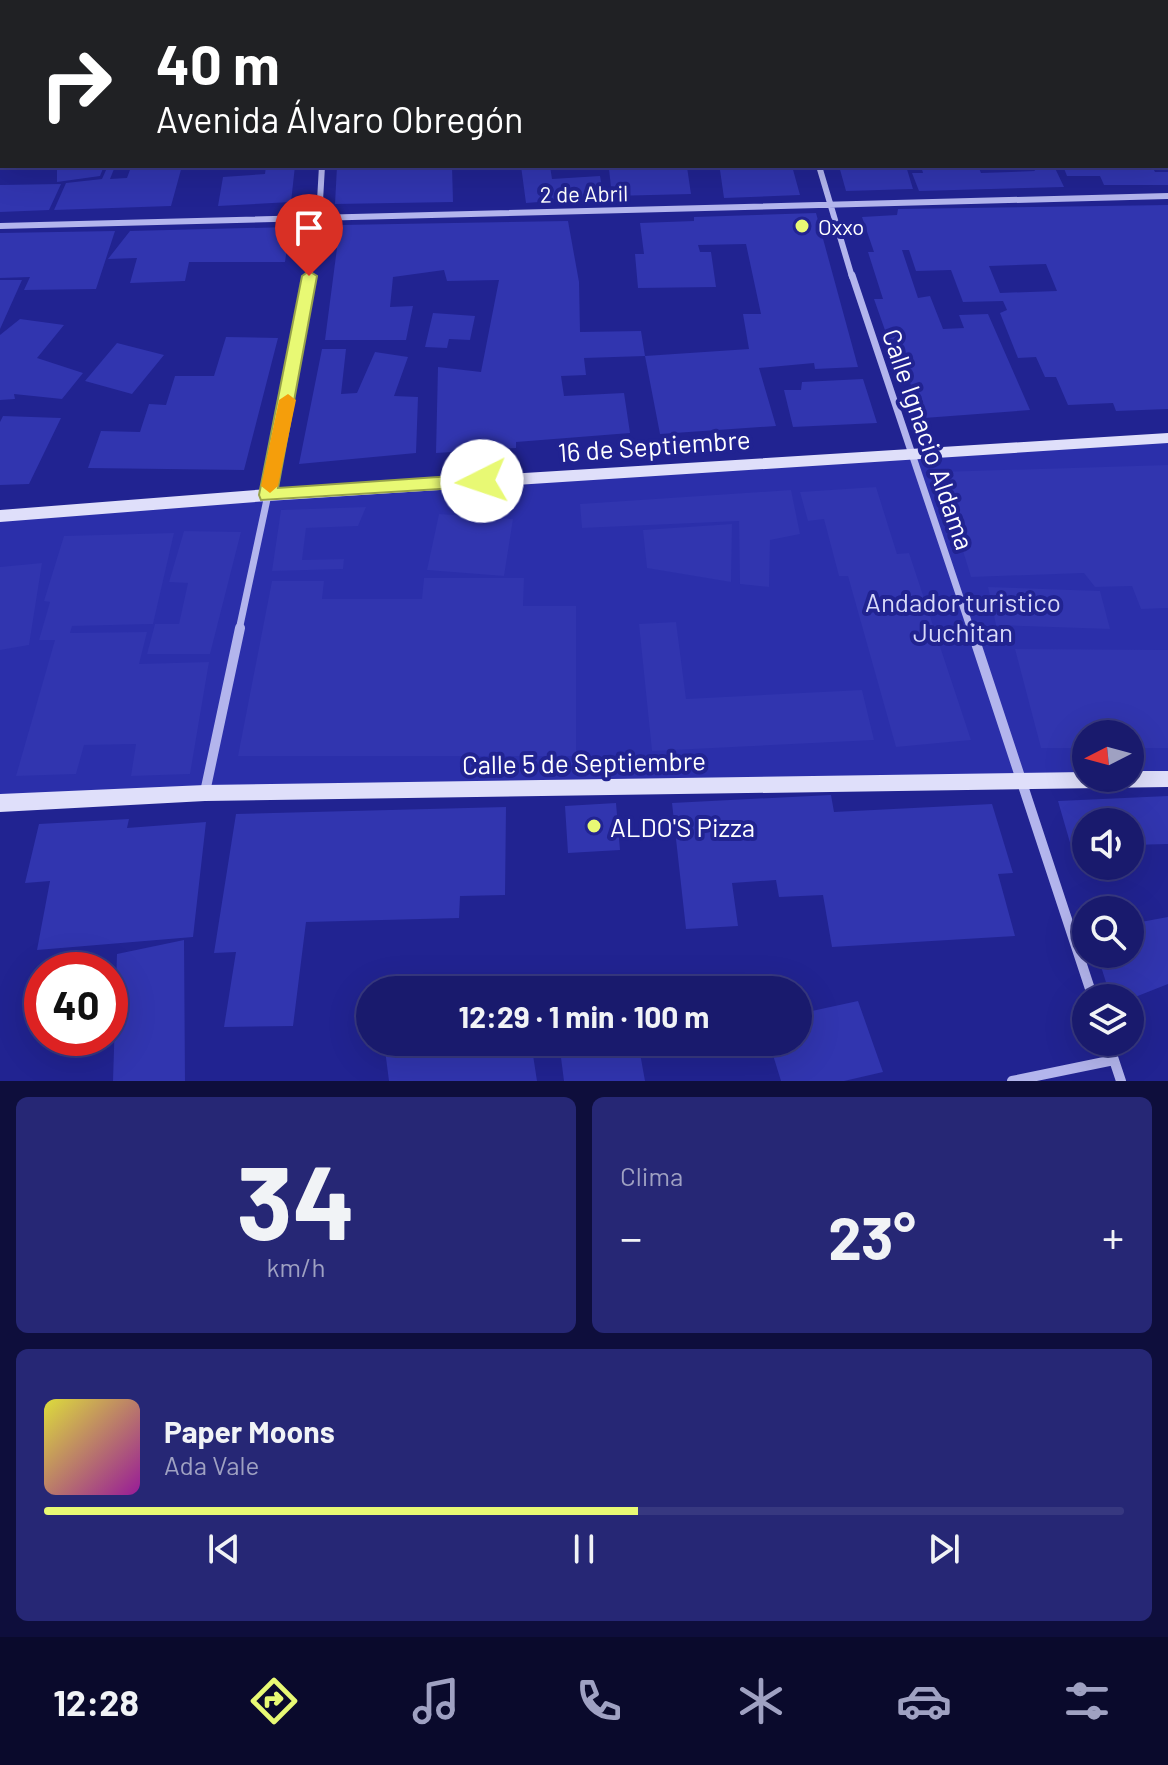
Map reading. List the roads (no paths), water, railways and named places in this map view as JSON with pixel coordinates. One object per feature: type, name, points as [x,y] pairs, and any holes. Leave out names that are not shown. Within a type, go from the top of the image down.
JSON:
[{"type":"street","points":[[205,793],[268,495],[319,218],[322,168]]},
{"type":"street","name":"Calle Ignacio Aldama","points":[[820,168],[873,346],[912,452],[1088,984]]},
{"type":"street","name":"2 de Abril","points":[[0,226],[1168,196]]},
{"type":"street","name":"16 de Septiembre","points":[[0,516],[268,495],[1168,438]]},
{"type":"street","name":"Calle 5 de Septiembre","points":[[0,803],[205,793],[1168,779]]},
{"type":"street","points":[[1113,1056],[1121,1081]]},
{"type":"street","points":[[1012,1081],[1114,1060]]},
{"type":"place","name":"Oxxo","points":[[802,226]]},
{"type":"place","name":"ALDO'S Pizza","points":[[594,826]]},
{"type":"park label","name":"Andador turistico Juchitan","points":[[963,616]]}]
